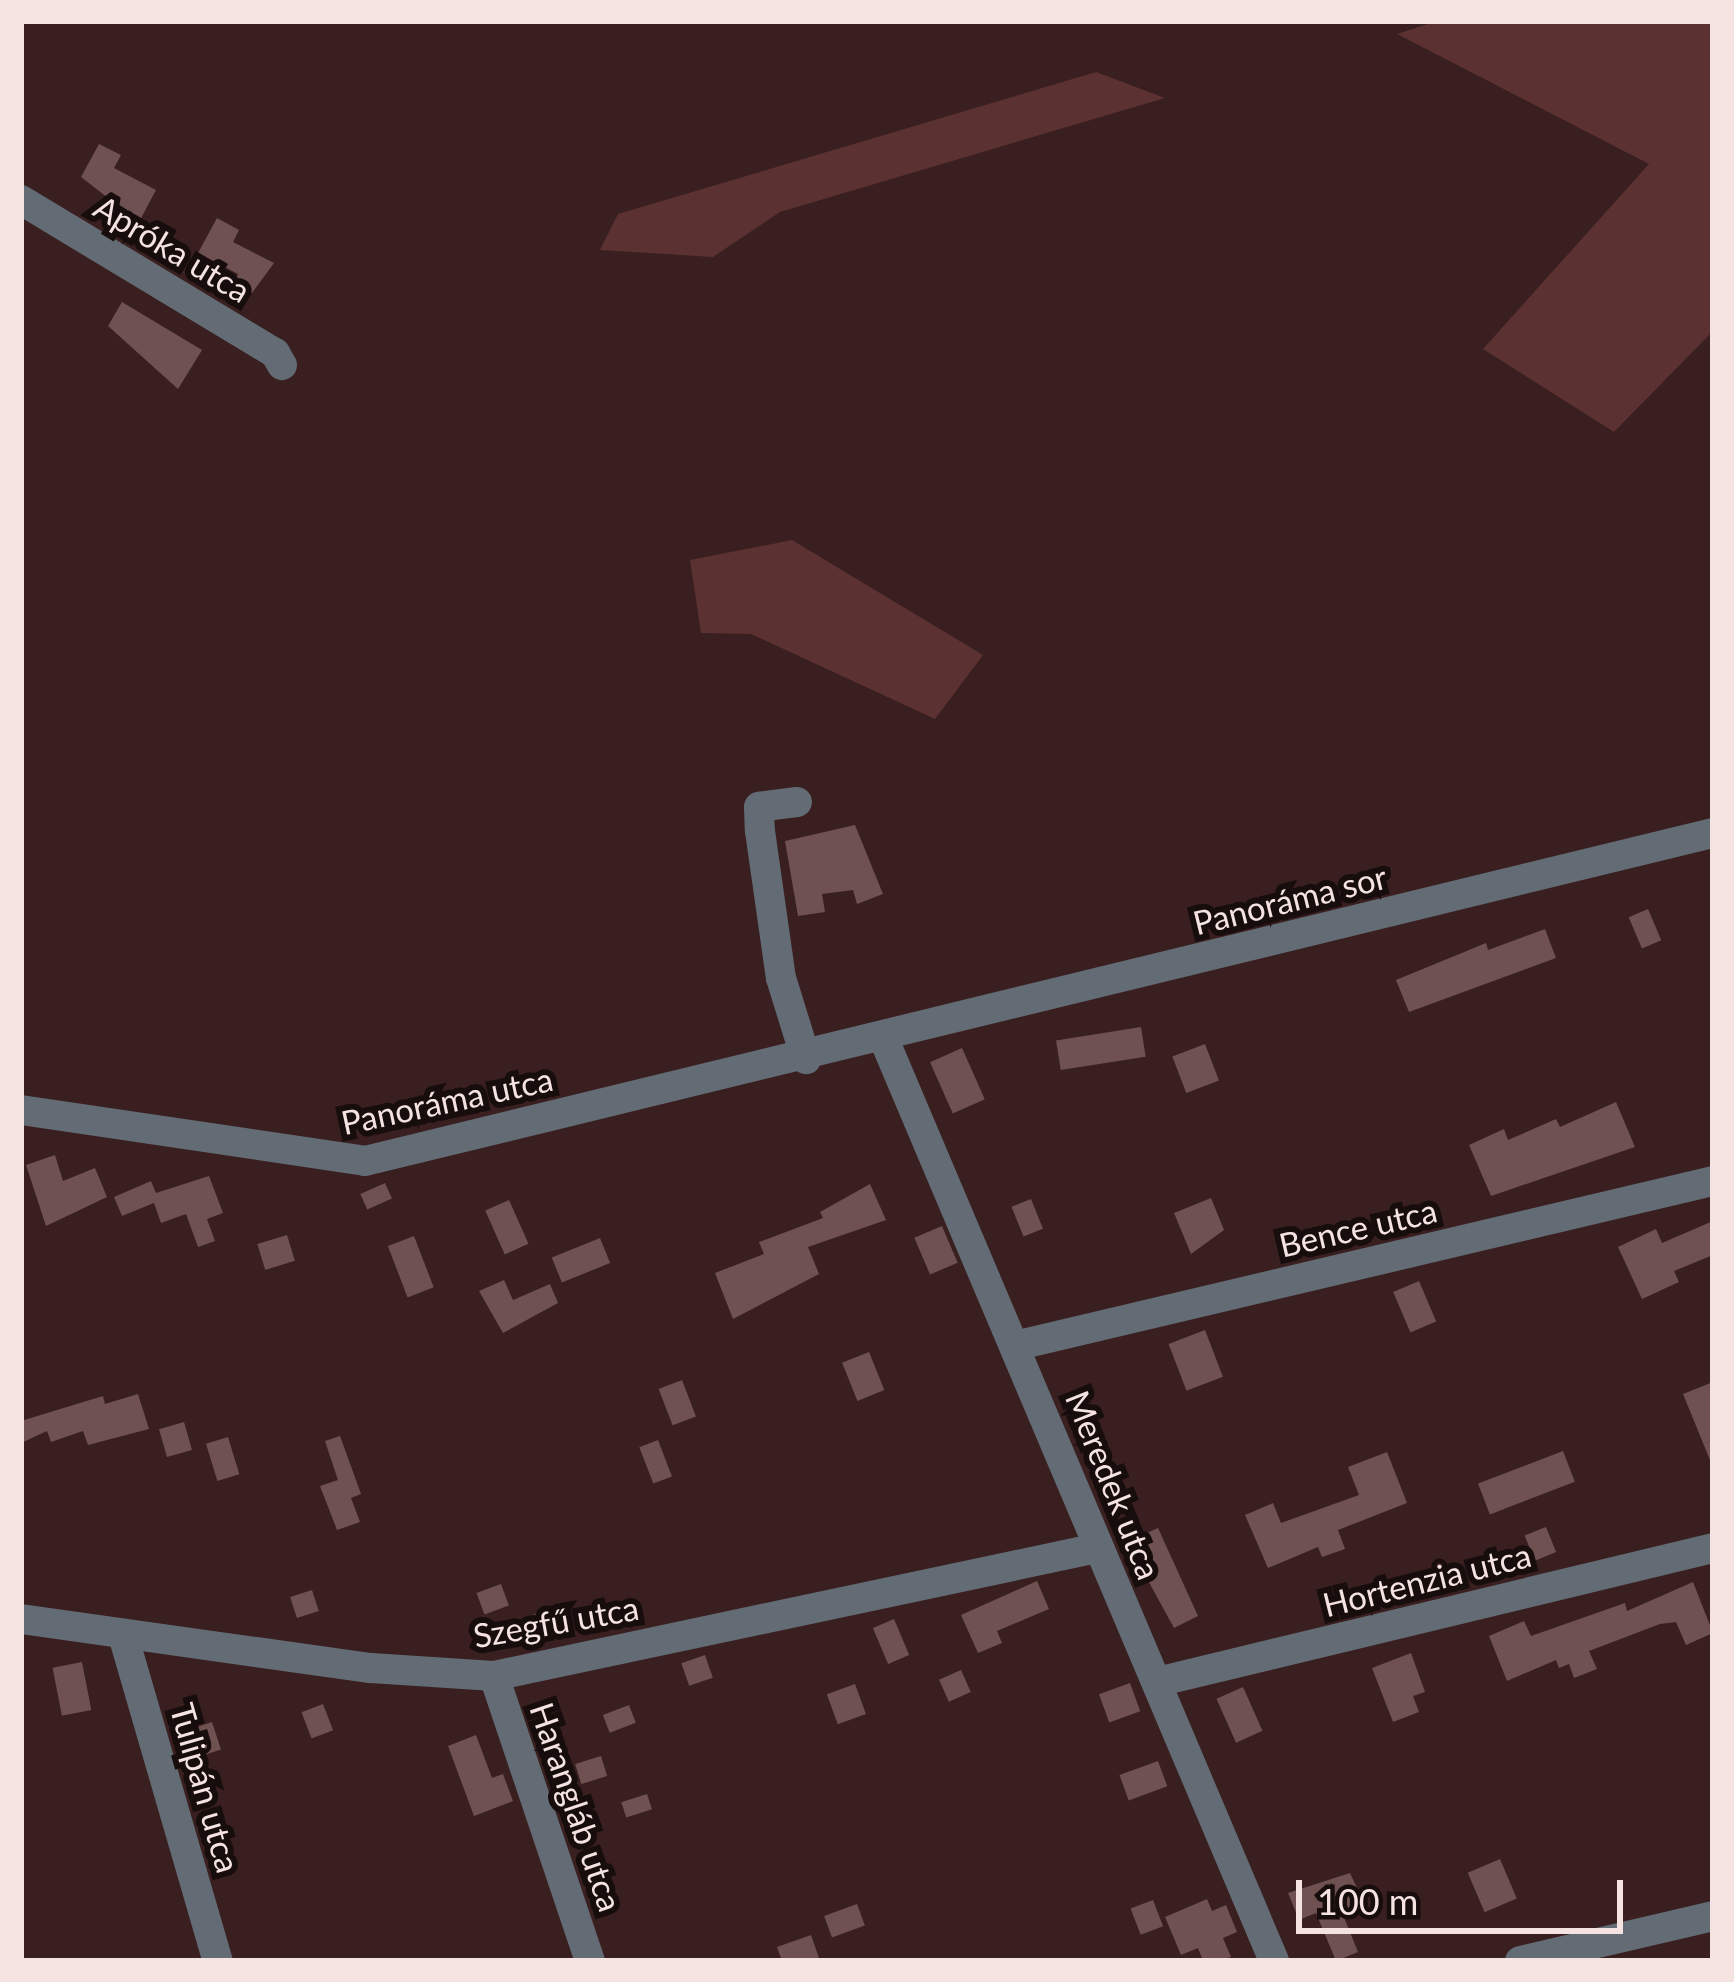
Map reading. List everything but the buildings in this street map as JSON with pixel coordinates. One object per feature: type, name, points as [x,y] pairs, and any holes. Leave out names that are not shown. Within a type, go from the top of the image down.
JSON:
[{"type":"street","name":"Apróka utca","points":[[21,200],[275,353],[282,365]]},
{"type":"street","points":[[797,802],[759,807],[781,978],[806,1059]]},
{"type":"street","name":"Panoráma sor","points":[[884,1036],[1713,833]]},
{"type":"street","name":"Panoráma utca","points":[[21,1110],[365,1161],[806,1059],[884,1036]]},
{"type":"street","name":"Meredek utca","points":[[884,1036],[1019,1345],[1097,1548],[1274,1961]]},
{"type":"street","name":"Bence utca","points":[[1019,1345],[1713,1181]]},
{"type":"street","name":"Szegfű utca","points":[[21,1619],[123,1635],[494,1676],[1097,1548]]},
{"type":"street","name":"Hortenzia utca","points":[[1157,1682],[1713,1549]]},
{"type":"street","name":"Tulipán utca","points":[[123,1635],[218,1961]]},
{"type":"street","name":"Harangláb utca","points":[[494,1676],[590,1961]]},
{"type":"street","points":[[1520,1961],[1606,1953],[1713,1916]]},
{"type":"shaded area","points":[[1437,21],[1713,21],[1713,331],[1614,432],[1483,349],[1649,164],[1397,34]]},
{"type":"shaded area","points":[[1096,72],[1165,98],[780,212],[713,257],[600,250],[618,214]]},
{"type":"shaded area","points":[[792,540],[983,655],[935,719],[751,634],[701,633],[690,560]]}]
